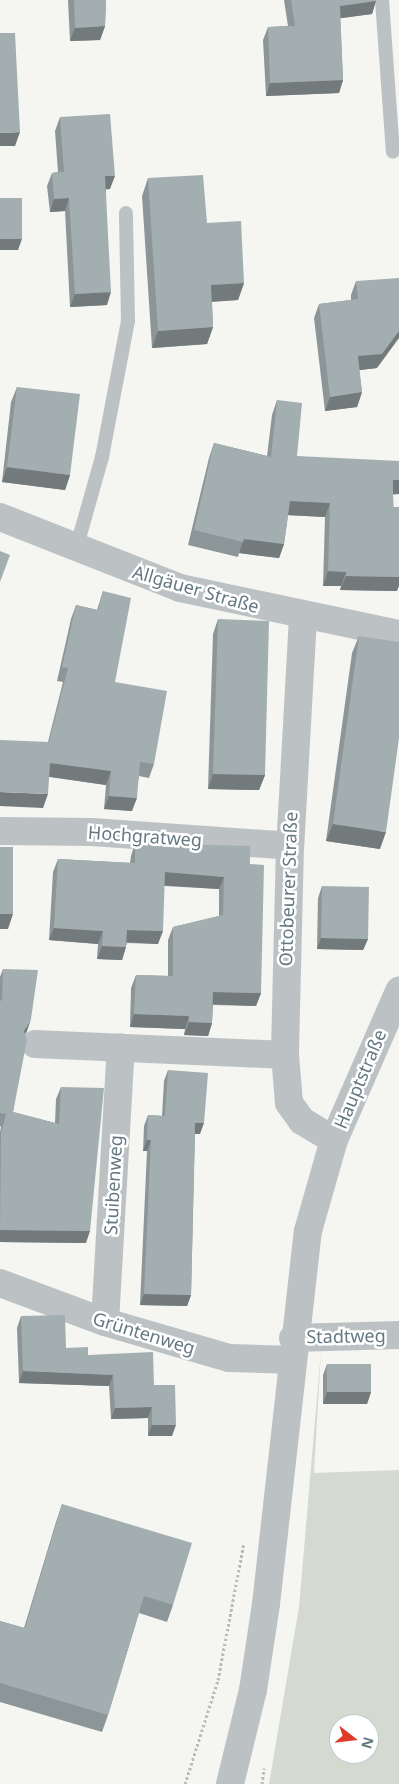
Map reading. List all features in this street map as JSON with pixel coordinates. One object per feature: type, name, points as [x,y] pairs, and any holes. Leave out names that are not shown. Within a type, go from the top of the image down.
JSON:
[{"type":"street","name":"Allgäuer Straße","points":[[0,517],[76,549],[180,588],[303,617],[399,634]]},
{"type":"street","name":"Ottobeurer Straße","points":[[303,617],[290,846],[285,1055],[289,1104],[302,1121],[334,1140]]},
{"type":"street","name":"Hochgratweg","points":[[0,831],[92,832],[290,846]]},
{"type":"street","name":"Hauptstraße","points":[[232,1783],[253,1690],[266,1604],[293,1349],[308,1231],[334,1140],[398,995]]},
{"type":"street","points":[[35,1044],[285,1055]]},
{"type":"street","name":"Stuibenweg","points":[[105,1322],[120,1047]]},
{"type":"street","name":"Grüntenweg","points":[[0,1283],[105,1322],[229,1358],[293,1349]]},
{"type":"street","name":"Stadtweg","points":[[293,1349],[399,1335]]},
{"type":"lane","points":[[382,0],[393,152]]},
{"type":"lane","points":[[76,549],[102,457],[128,321],[126,213]]},
{"type":"path","points":[[185,1784],[218,1680],[245,1535]]},
{"type":"shaded area","points":[[321,1351],[314,1473],[399,1470],[399,1784],[269,1784],[299,1607]]},
{"type":"building","points":[[74,0],[106,0],[105,26],[75,28]]},
{"type":"building","points":[[291,0],[376,0],[340,6],[343,80],[270,83],[268,27],[295,26]]},
{"type":"building","points":[[0,33],[15,33],[20,132],[0,133]]},
{"type":"building","points":[[110,114],[115,176],[105,176],[111,292],[75,294],[69,198],[54,199],[52,173],[64,172],[60,117]]},
{"type":"building","points":[[203,175],[207,223],[241,221],[244,283],[211,285],[213,327],[158,331],[148,178]]},
{"type":"building","points":[[0,198],[22,198],[22,239],[0,239]]},
{"type":"building","points":[[399,278],[399,331],[382,354],[358,356],[362,392],[330,397],[319,304],[358,299],[356,281]]},
{"type":"building","points":[[17,387],[80,394],[70,475],[7,467]]},
{"type":"building","points":[[277,400],[302,403],[297,456],[399,461],[399,480],[393,480],[393,507],[399,507],[399,577],[346,576],[346,572],[328,571],[330,503],[290,501],[284,544],[244,539],[243,542],[194,530],[214,443],[271,457]]},
{"type":"building","points":[[0,551],[10,555],[0,582]]},
{"type":"building","points":[[103,591],[131,598],[115,682],[167,691],[154,764],[140,762],[137,798],[109,796],[111,771],[50,763],[48,794],[0,792],[0,740],[49,742],[68,668],[62,667],[76,605],[98,610]]},
{"type":"building","points":[[218,619],[269,621],[265,775],[213,774]]},
{"type":"building","points":[[359,636],[399,642],[399,738],[386,832],[333,824]]},
{"type":"building","points":[[135,843],[250,846],[250,864],[264,865],[261,993],[213,992],[212,1023],[189,1022],[189,1016],[134,1014],[136,975],[173,976],[173,927],[223,915],[224,877],[165,872],[163,931],[127,930],[126,947],[102,946],[103,931],[54,928],[58,859],[135,863]]},
{"type":"building","points":[[0,847],[13,847],[13,914],[0,914]]},
{"type":"building","points":[[322,886],[369,887],[368,939],[321,938]]},
{"type":"building","points":[[3,969],[38,970],[31,1019],[24,1031],[27,1040],[13,1112],[59,1124],[61,1087],[104,1088],[90,1231],[0,1230],[1,1134],[6,1114],[0,1113],[0,1000],[2,1001]]},
{"type":"building","points":[[168,1070],[208,1073],[204,1123],[195,1123],[191,1295],[144,1294],[151,1140],[147,1140],[148,1115],[165,1116]]},
{"type":"building","points":[[65,1315],[66,1348],[88,1347],[88,1355],[153,1352],[154,1385],[175,1385],[176,1425],[152,1425],[152,1407],[115,1408],[113,1375],[23,1371],[21,1316]]},
{"type":"building","points":[[327,1364],[371,1364],[371,1392],[327,1392]]},
{"type":"building","points":[[62,1504],[192,1543],[173,1605],[144,1596],[108,1715],[0,1683],[0,1621],[25,1628]]}]
